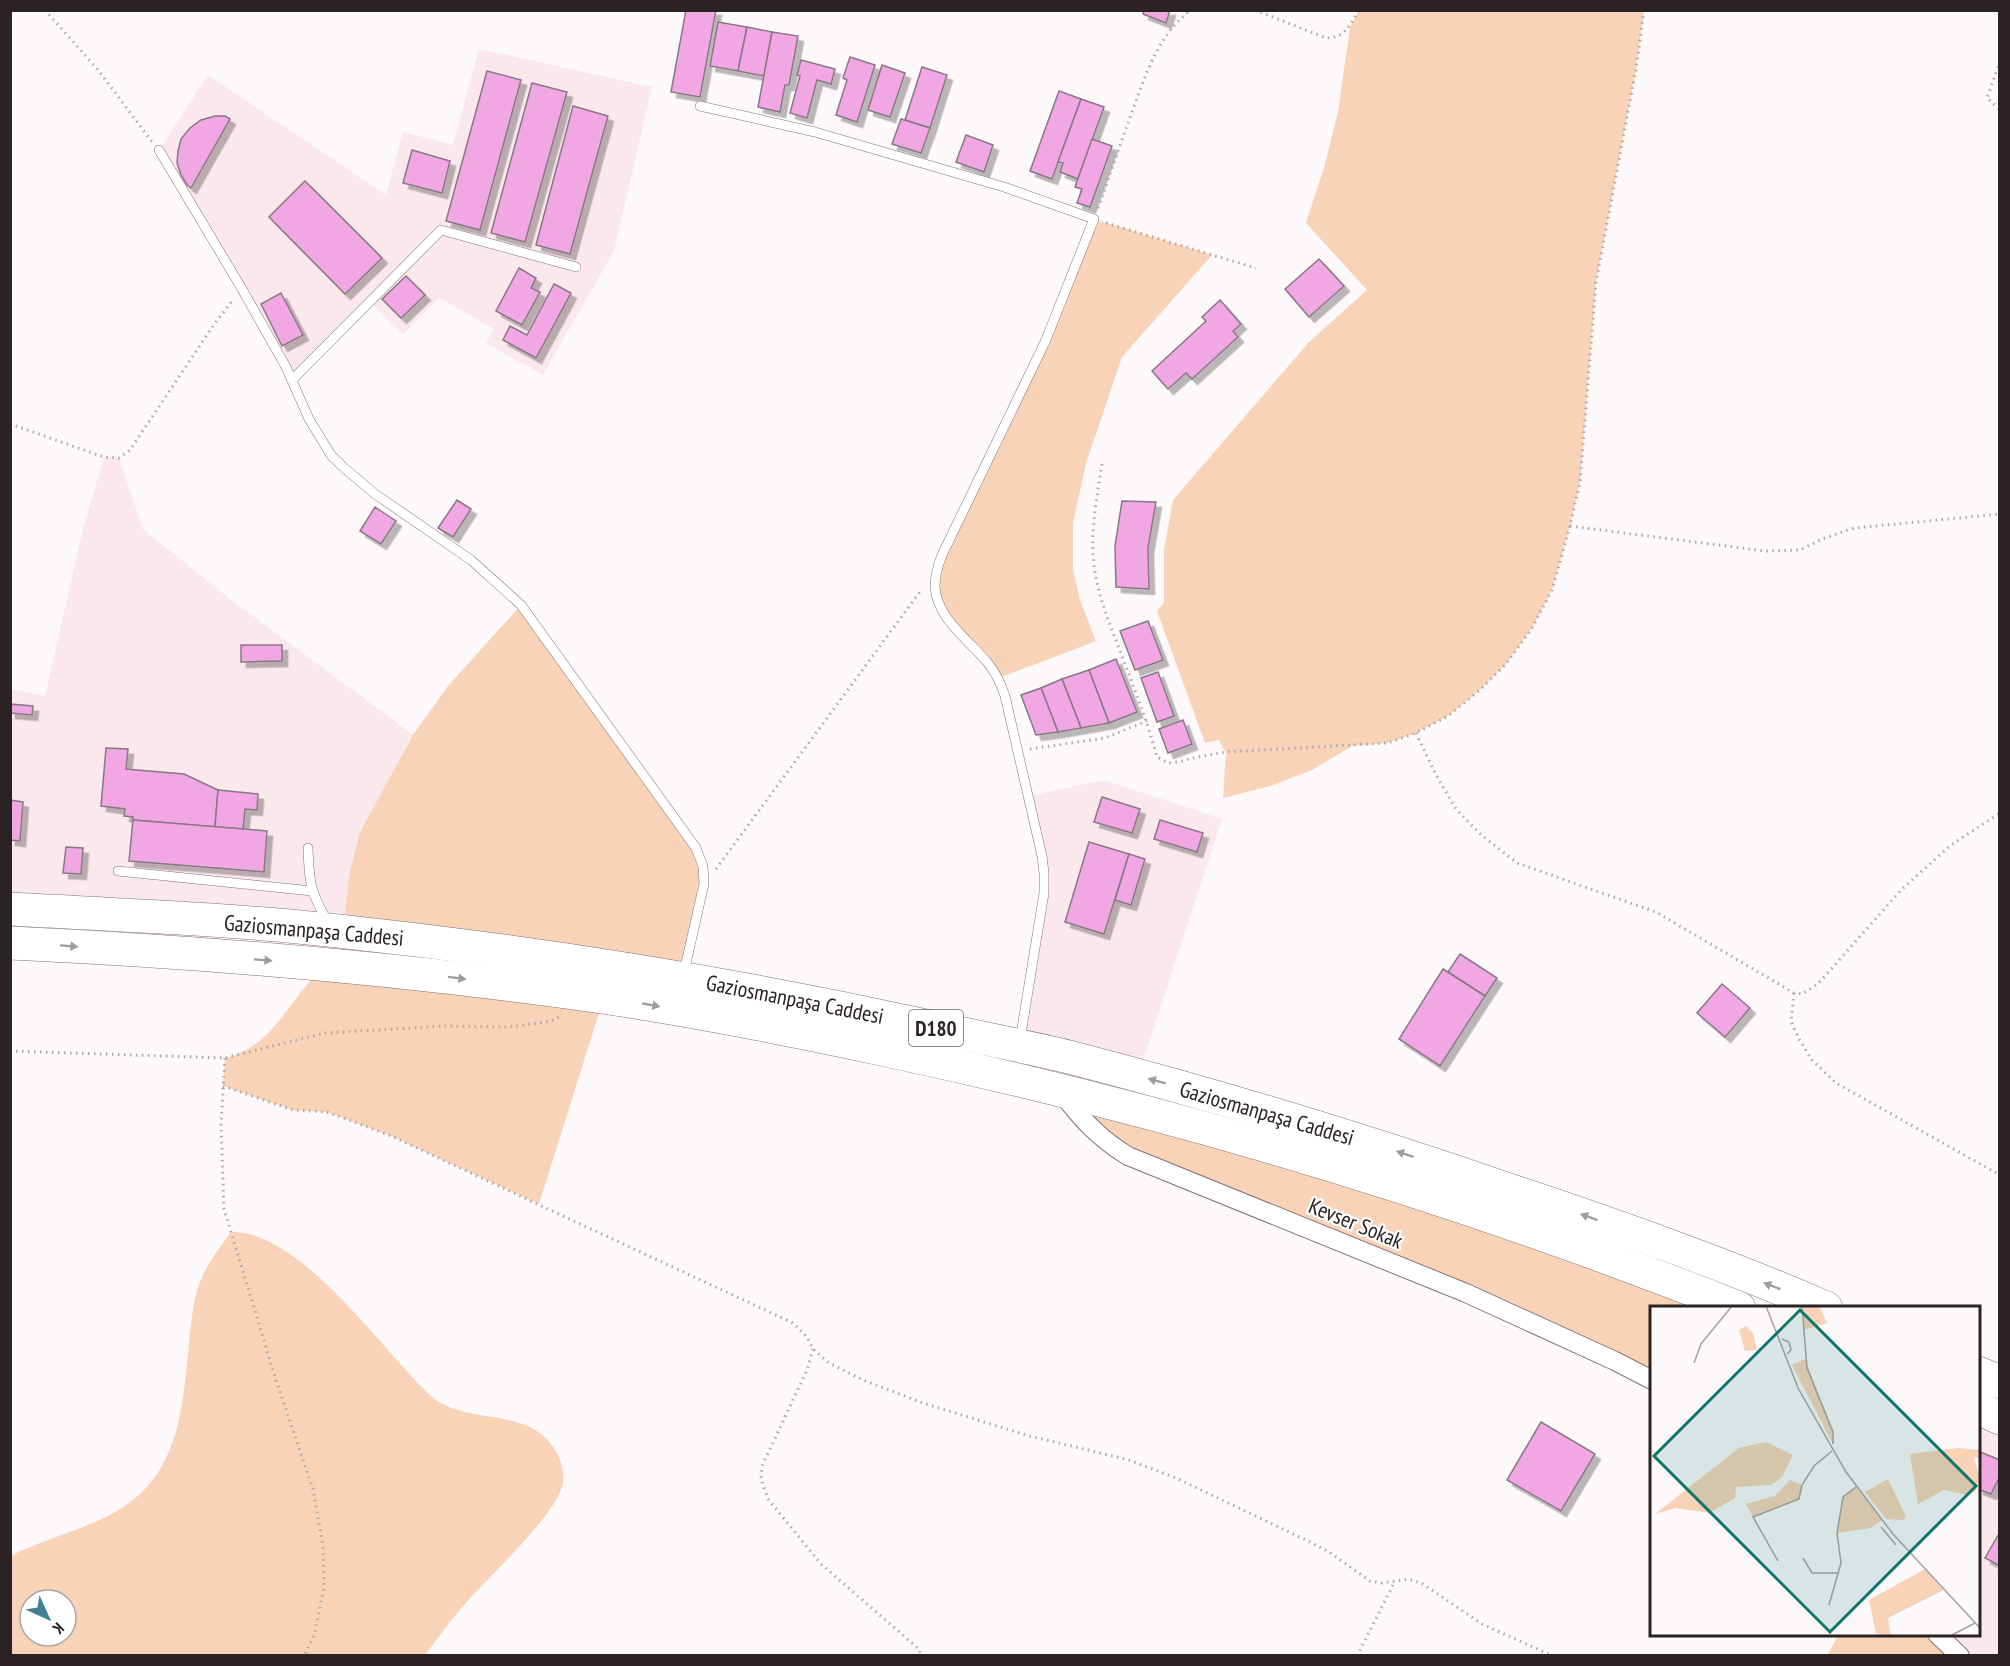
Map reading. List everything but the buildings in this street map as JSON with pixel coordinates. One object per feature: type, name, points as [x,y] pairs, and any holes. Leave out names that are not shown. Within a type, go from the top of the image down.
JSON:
[{"type":"highway","name":"Gaziosmanpaşa Caddesi","points":[[10,909],[333,930],[453,944],[682,978],[821,1003],[1066,1056],[1364,1141],[1691,1254],[1821,1306]]},
{"type":"highway","name":"Gaziosmanpaşa Caddesi","points":[[10,943],[330,964],[591,995],[815,1035],[1059,1089],[1231,1134],[1571,1245],[1734,1306]]},
{"type":"highway","points":[[1980,1374],[2000,1382]]},
{"type":"highway","points":[[1980,1409],[2000,1418]]},
{"type":"street","name":"Kevser Sokak","points":[[1059,1089],[1082,1120],[1110,1145],[1128,1156],[1466,1293],[1650,1379]]},
{"type":"street","points":[[1938,1636],[1960,1656]]},
{"type":"lane","points":[[700,106],[815,132],[1004,187],[1094,219],[1045,342],[942,555],[937,568],[935,586],[938,600],[954,626],[999,678],[1042,856],[1044,893],[1019,1046]]},
{"type":"lane","points":[[159,150],[292,380],[320,440],[343,467],[378,496],[471,560],[511,595],[527,613],[696,848],[703,866],[704,884],[682,978]]},
{"type":"lane","points":[[292,380],[441,230],[576,267]]},
{"type":"lane","points":[[308,848],[309,880],[312,891],[333,930]]},
{"type":"lane","points":[[118,871],[312,891]]},
{"type":"path","points":[[45,10],[99,71],[159,150]]},
{"type":"path","points":[[1191,10],[1181,18],[1158,48],[1144,80],[1094,219],[1256,268]]},
{"type":"path","points":[[1256,10],[1326,38],[1335,38],[1350,27],[1359,10]]},
{"type":"path","points":[[1102,464],[1093,519],[1097,583],[1104,608],[1147,721],[1157,757],[1168,763],[1237,752],[1387,743],[1416,733],[1448,716],[1506,664],[1532,628],[1552,590],[1570,526],[1580,482],[1596,282],[1636,69],[1644,10]]},
{"type":"path","points":[[2000,61],[1987,98],[1996,109],[2000,110]]},
{"type":"path","points":[[10,424],[104,457],[119,458],[130,450],[215,322],[242,290]]},
{"type":"path","points":[[1570,526],[1765,551],[1800,550],[1822,539],[1854,528],[2000,514]]},
{"type":"path","points":[[704,884],[937,568]]},
{"type":"path","points":[[1018,751],[1105,738],[1147,721]]},
{"type":"path","points":[[1416,733],[1436,775],[1456,809],[1479,834],[1517,863],[1656,912],[1794,993],[1802,994],[1818,984],[1901,890],[1951,844],[2000,813]]},
{"type":"path","points":[[1794,993],[1791,1021],[1799,1039],[1812,1060],[1836,1083],[2000,1175]]},
{"type":"path","points":[[10,1051],[225,1058],[325,1033],[446,1026],[509,1027],[552,1021],[561,1016]]},
{"type":"path","points":[[225,1058],[221,1124],[224,1209],[276,1380],[313,1488],[323,1545],[324,1588],[314,1635],[304,1656]]},
{"type":"path","points":[[223,1086],[293,1110],[327,1112],[390,1135],[793,1323],[807,1337],[813,1349],[829,1363],[863,1380],[922,1403],[1026,1435],[1129,1460],[1176,1478],[1329,1552],[1370,1581],[1382,1583],[1409,1580],[1423,1584],[1482,1624],[1553,1656]]},
{"type":"path","points":[[813,1349],[807,1370],[762,1466],[761,1479],[768,1498],[821,1564],[919,1649],[921,1656]]},
{"type":"path","points":[[1357,1656],[1395,1581]]},
{"type":"shaded area","points":[[1359,11],[1644,11],[1636,69],[1596,282],[1580,482],[1552,590],[1532,628],[1506,664],[1480,690],[1448,716],[1416,733],[1387,743],[1352,746],[1312,770],[1270,786],[1223,798],[1226,753],[1219,740],[1205,743],[1157,611],[1164,603],[1164,550],[1173,500],[1309,342],[1367,290],[1306,223],[1324,168],[1338,112],[1350,27]]},
{"type":"shaded area","points":[[479,49],[652,87],[614,251],[543,375],[486,343],[494,329],[439,298],[403,334],[370,302],[292,380],[159,150],[208,75],[386,195],[403,132],[453,145]]},
{"type":"shaded area","points":[[1094,219],[1212,255],[1122,357],[1086,463],[1073,523],[1073,569],[1080,600],[1096,641],[999,678],[937,600],[937,568],[1045,342]]},
{"type":"shaded area","points":[[104,457],[119,458],[143,529],[230,599],[413,735],[360,832],[349,876],[343,931],[11,909],[10,689],[45,696],[82,533]]},
{"type":"shaded area","points":[[521,605],[703,866],[682,978],[343,931],[349,876],[360,832],[413,735],[448,686]]},
{"type":"shaded area","points":[[1104,780],[1222,819],[1138,1076],[1019,1046],[1044,893],[1028,796]]},
{"type":"shaded area","points":[[330,964],[604,997],[539,1204],[389,1135],[327,1112],[293,1110],[223,1086],[225,1058],[239,1053],[262,1039],[272,1030],[311,980]]},
{"type":"shaded area","points":[[1071,1106],[1231,1134],[1736,1306],[1650,1306],[1650,1380],[1128,1156]]},
{"type":"shaded area","points":[[231,1232],[258,1237],[285,1251],[312,1271],[339,1297],[431,1396],[461,1411],[528,1426],[542,1435],[554,1448],[562,1464],[563,1473],[559,1495],[521,1545],[464,1605],[425,1655],[11,1655],[11,1556],[119,1510],[141,1493],[157,1474],[169,1452],[182,1404],[196,1294],[208,1266]]},
{"type":"shaded area","points":[[1980,1408],[1999,1418],[1999,1655],[1960,1655],[1938,1636],[1980,1636]]},
{"type":"shaded area","points":[[1838,1636],[1938,1636],[1960,1656],[1827,1656]]}]
